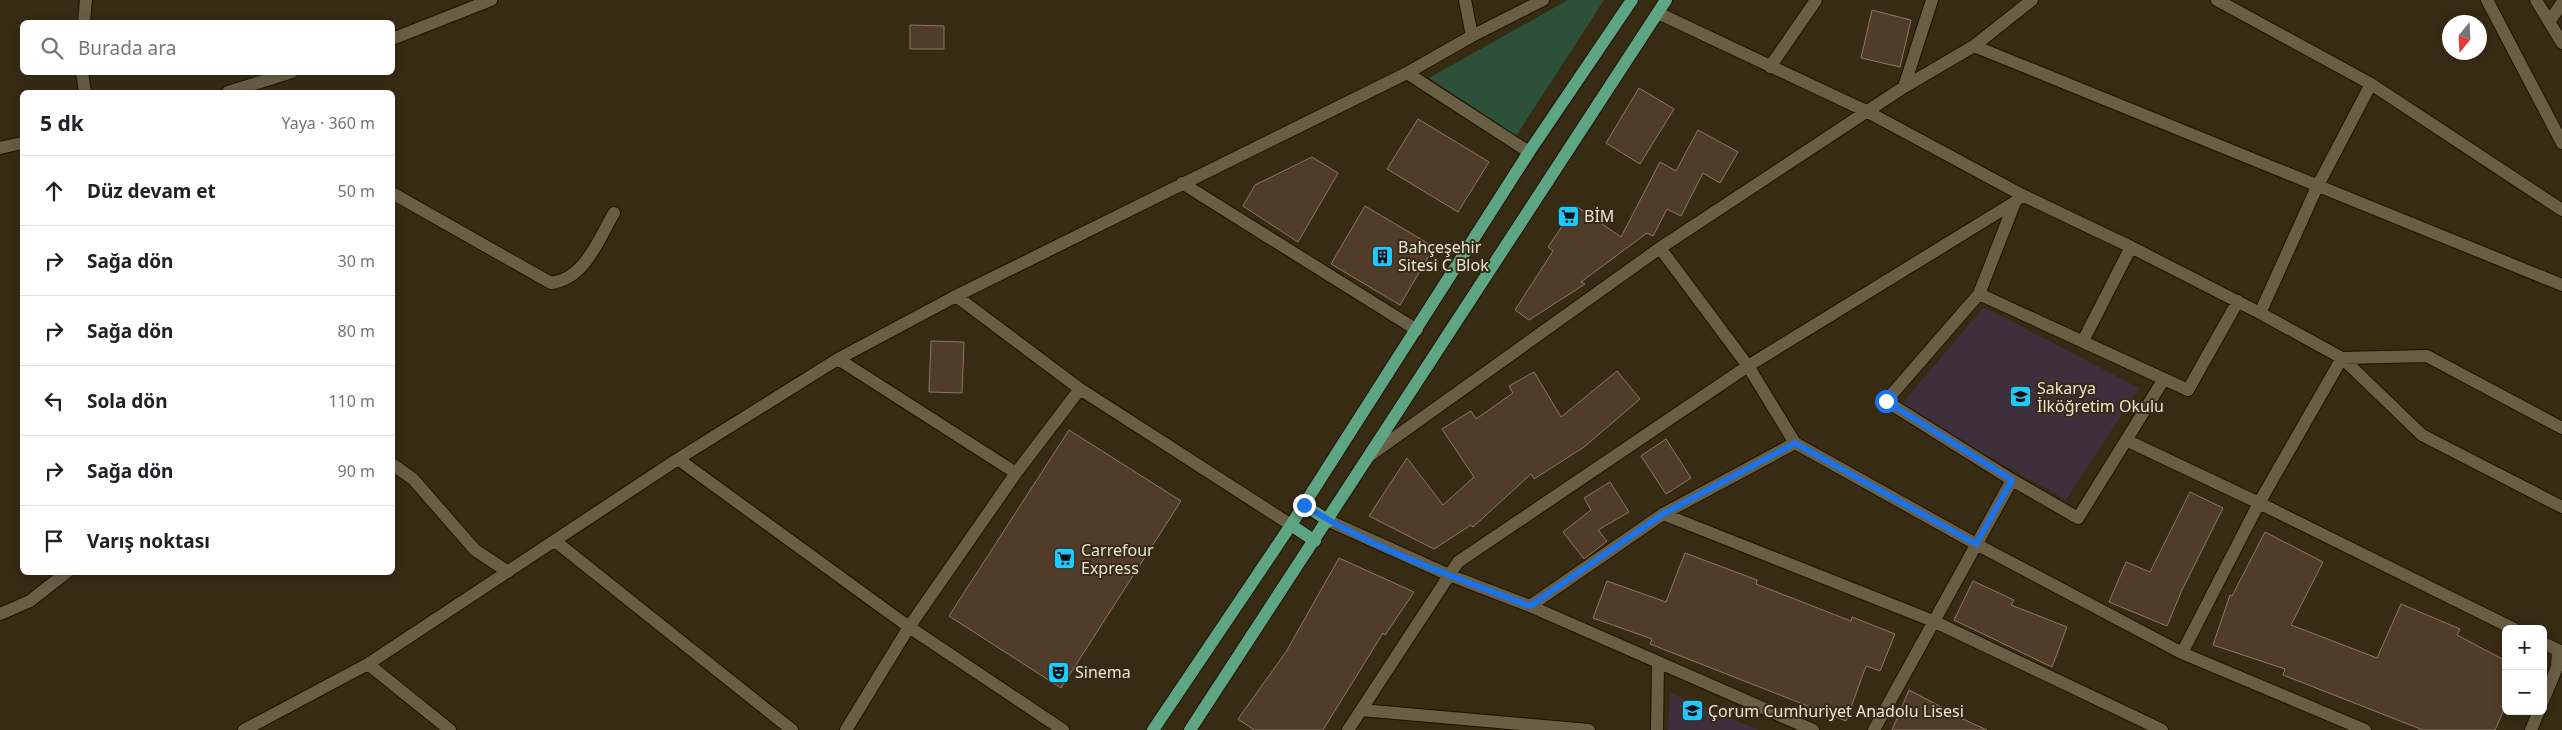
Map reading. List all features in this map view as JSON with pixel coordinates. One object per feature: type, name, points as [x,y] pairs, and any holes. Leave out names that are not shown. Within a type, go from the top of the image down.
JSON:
[{"type":"main road","points":[[1153,730],[1291,525],[1529,152],[1632,0]]},
{"type":"main road","points":[[1190,730],[1666,0]]},
{"type":"main road","points":[[1304,505],[1328,521]]},
{"type":"main road","points":[[1291,525],[1315,541]]},
{"type":"street","points":[[84,20],[86,0]]},
{"type":"street","points":[[395,38],[491,0]]},
{"type":"street","points":[[1465,0],[1472,36]]},
{"type":"street","points":[[244,730],[368,664],[678,459],[838,359],[956,296],[1182,183],[1408,74],[1472,36],[1543,0]]},
{"type":"street","points":[[1770,67],[1816,0]]},
{"type":"street","points":[[1904,87],[1932,0]]},
{"type":"street","points":[[1368,457],[1660,248],[1904,87],[1974,46],[2032,0]]},
{"type":"street","points":[[2217,0],[2371,84],[2562,210]]},
{"type":"street","points":[[2231,8],[2243,0]]},
{"type":"street","points":[[2487,0],[2562,143]]},
{"type":"street","points":[[2536,0],[2562,43]]},
{"type":"street","points":[[2549,22],[2562,3]]},
{"type":"street","points":[[1658,13],[1868,112],[2018,198],[2131,246],[2238,301],[2342,358],[2422,436],[2562,506]]},
{"type":"street","points":[[1974,46],[2562,285]]},
{"type":"street","points":[[1408,74],[1529,152]]},
{"type":"street","points":[[82,75],[85,90]]},
{"type":"street","points":[[234,90],[282,75]]},
{"type":"street","points":[[2260,313],[2317,187],[2371,84]]},
{"type":"street","points":[[0,148],[20,143]]},
{"type":"street","points":[[1182,183],[1417,330]]},
{"type":"street","points":[[395,195],[551,283],[565,282],[582,267],[614,213]]},
{"type":"street","points":[[2018,198],[1979,294],[1886,401],[2012,480],[2078,518],[2128,441],[2164,379]]},
{"type":"street","points":[[1348,730],[1458,562],[1748,366],[2018,198]]},
{"type":"street","points":[[2083,341],[2131,246]]},
{"type":"street","points":[[1660,248],[1748,366],[1795,443],[1976,544],[2182,653],[2366,730]]},
{"type":"street","points":[[1979,294],[2188,390],[2238,301]]},
{"type":"street","points":[[956,296],[1080,388],[1291,525]]},
{"type":"street","points":[[2342,358],[2427,356],[2562,428]]},
{"type":"street","points":[[2182,653],[2259,503],[2342,358]]},
{"type":"street","points":[[838,359],[1016,473]]},
{"type":"street","points":[[846,730],[909,628],[1016,473],[1080,388]]},
{"type":"street","points":[[2128,441],[2259,503],[2506,625]]},
{"type":"street","points":[[1530,606],[1663,514],[1795,443]]},
{"type":"street","points":[[678,459],[909,628],[1063,730]]},
{"type":"street","points":[[395,466],[413,478],[475,550],[508,572]]},
{"type":"street","points":[[1874,730],[2012,480]]},
{"type":"street","points":[[1663,514],[1933,621],[2162,730]]},
{"type":"street","points":[[1328,521],[1448,575],[1530,606],[1658,664],[1813,730]]},
{"type":"street","points":[[555,542],[792,730]]},
{"type":"street","points":[[0,614],[30,602],[63,575]]},
{"type":"street","points":[[2547,645],[2558,650],[2557,667],[2547,691]]},
{"type":"street","points":[[368,664],[450,730]]},
{"type":"street","points":[[1657,730],[1658,664]]},
{"type":"street","points":[[1361,710],[1589,730]]},
{"type":"street","points":[[2531,730],[2537,715]]},
{"type":"shaded area","name":"Sakarya İlköğretim Okulu","points":[[1984,307],[2139,388],[2066,500],[1900,406]]},
{"type":"shaded area","name":"Çorum Cumhuriyet Anadolu Lisesi","points":[[1670,693],[1759,730],[1668,730]]},
{"type":"green space","points":[[1568,0],[1604,0],[1516,136],[1429,78]]},
{"type":"building","points":[[1872,10],[1911,20],[1900,67],[1861,58]]},
{"type":"building","points":[[910,25],[944,26],[944,49],[910,49]]},
{"type":"building","points":[[1639,88],[1674,109],[1640,164],[1606,143]]},
{"type":"building","points":[[1418,119],[1489,162],[1458,212],[1387,169]]},
{"type":"building","points":[[1698,130],[1738,152],[1720,183],[1703,173],[1681,216],[1667,209],[1653,236],[1647,233],[1581,282],[1585,284],[1529,320],[1515,310],[1553,251],[1548,247],[1576,206],[1621,237],[1660,162],[1676,171]]},
{"type":"building","points":[[1312,157],[1338,173],[1298,242],[1243,206],[1255,185]]},
{"type":"building","name":"Bahçeşehir Sitesi C Blok","points":[[1365,206],[1434,247],[1400,305],[1331,264]]},
{"type":"building","points":[[931,341],[964,342],[962,393],[929,392]]},
{"type":"building","points":[[1617,371],[1640,399],[1584,447],[1534,479],[1531,474],[1473,527],[1471,525],[1434,549],[1369,516],[1407,458],[1443,505],[1474,477],[1442,429],[1471,411],[1476,419],[1513,393],[1509,386],[1534,372],[1561,417]]},
{"type":"building","name":"Carrefour Express","points":[[1069,430],[1181,501],[1061,688],[949,616]]},
{"type":"building","points":[[1666,439],[1691,478],[1666,494],[1641,456]]},
{"type":"building","points":[[1610,482],[1629,512],[1598,530],[1607,541],[1584,559],[1563,532],[1591,510],[1584,498]]},
{"type":"building","points":[[2190,492],[2223,508],[2182,590],[2167,626],[2109,602],[2126,562],[2150,572]]},
{"type":"building","points":[[2265,532],[2323,562],[2291,625],[2377,658],[2401,604],[2460,629],[2457,635],[2502,659],[2502,714],[2495,730],[2423,730],[2283,675],[2285,669],[2213,645],[2230,595],[2232,596]]},
{"type":"building","points":[[1685,553],[1757,580],[1756,584],[1851,621],[1852,617],[1895,634],[1880,671],[1866,666],[1846,721],[1650,644],[1652,639],[1593,618],[1607,581],[1666,602]]},
{"type":"building","points":[[1339,558],[1414,592],[1385,635],[1383,633],[1323,730],[1254,730],[1238,719],[1286,652]]},
{"type":"building","points":[[1973,581],[2014,600],[2011,605],[2067,627],[2052,667],[1954,620]]},
{"type":"building","points":[[1909,690],[1952,714],[1987,730],[1892,730]]},
{"type":"place","name":"BİM","points":[[1568,216]]},
{"type":"place","name":"Bahçeşehir Sitesi C Blok","points":[[1382,256]]},
{"type":"place","name":"Sakarya İlköğretim Okulu","points":[[2021,397]]},
{"type":"place","name":"Carrefour Express","points":[[1065,559]]},
{"type":"place","name":"Sinema","points":[[1059,672]]},
{"type":"place","name":"Çorum Cumhuriyet Anadolu Lisesi","points":[[1692,711]]},
{"type":"route","points":[[1304,505],[1328,521],[1448,575],[1530,606],[1663,514],[1795,443],[1976,544],[2012,480],[1886,401]]}]
